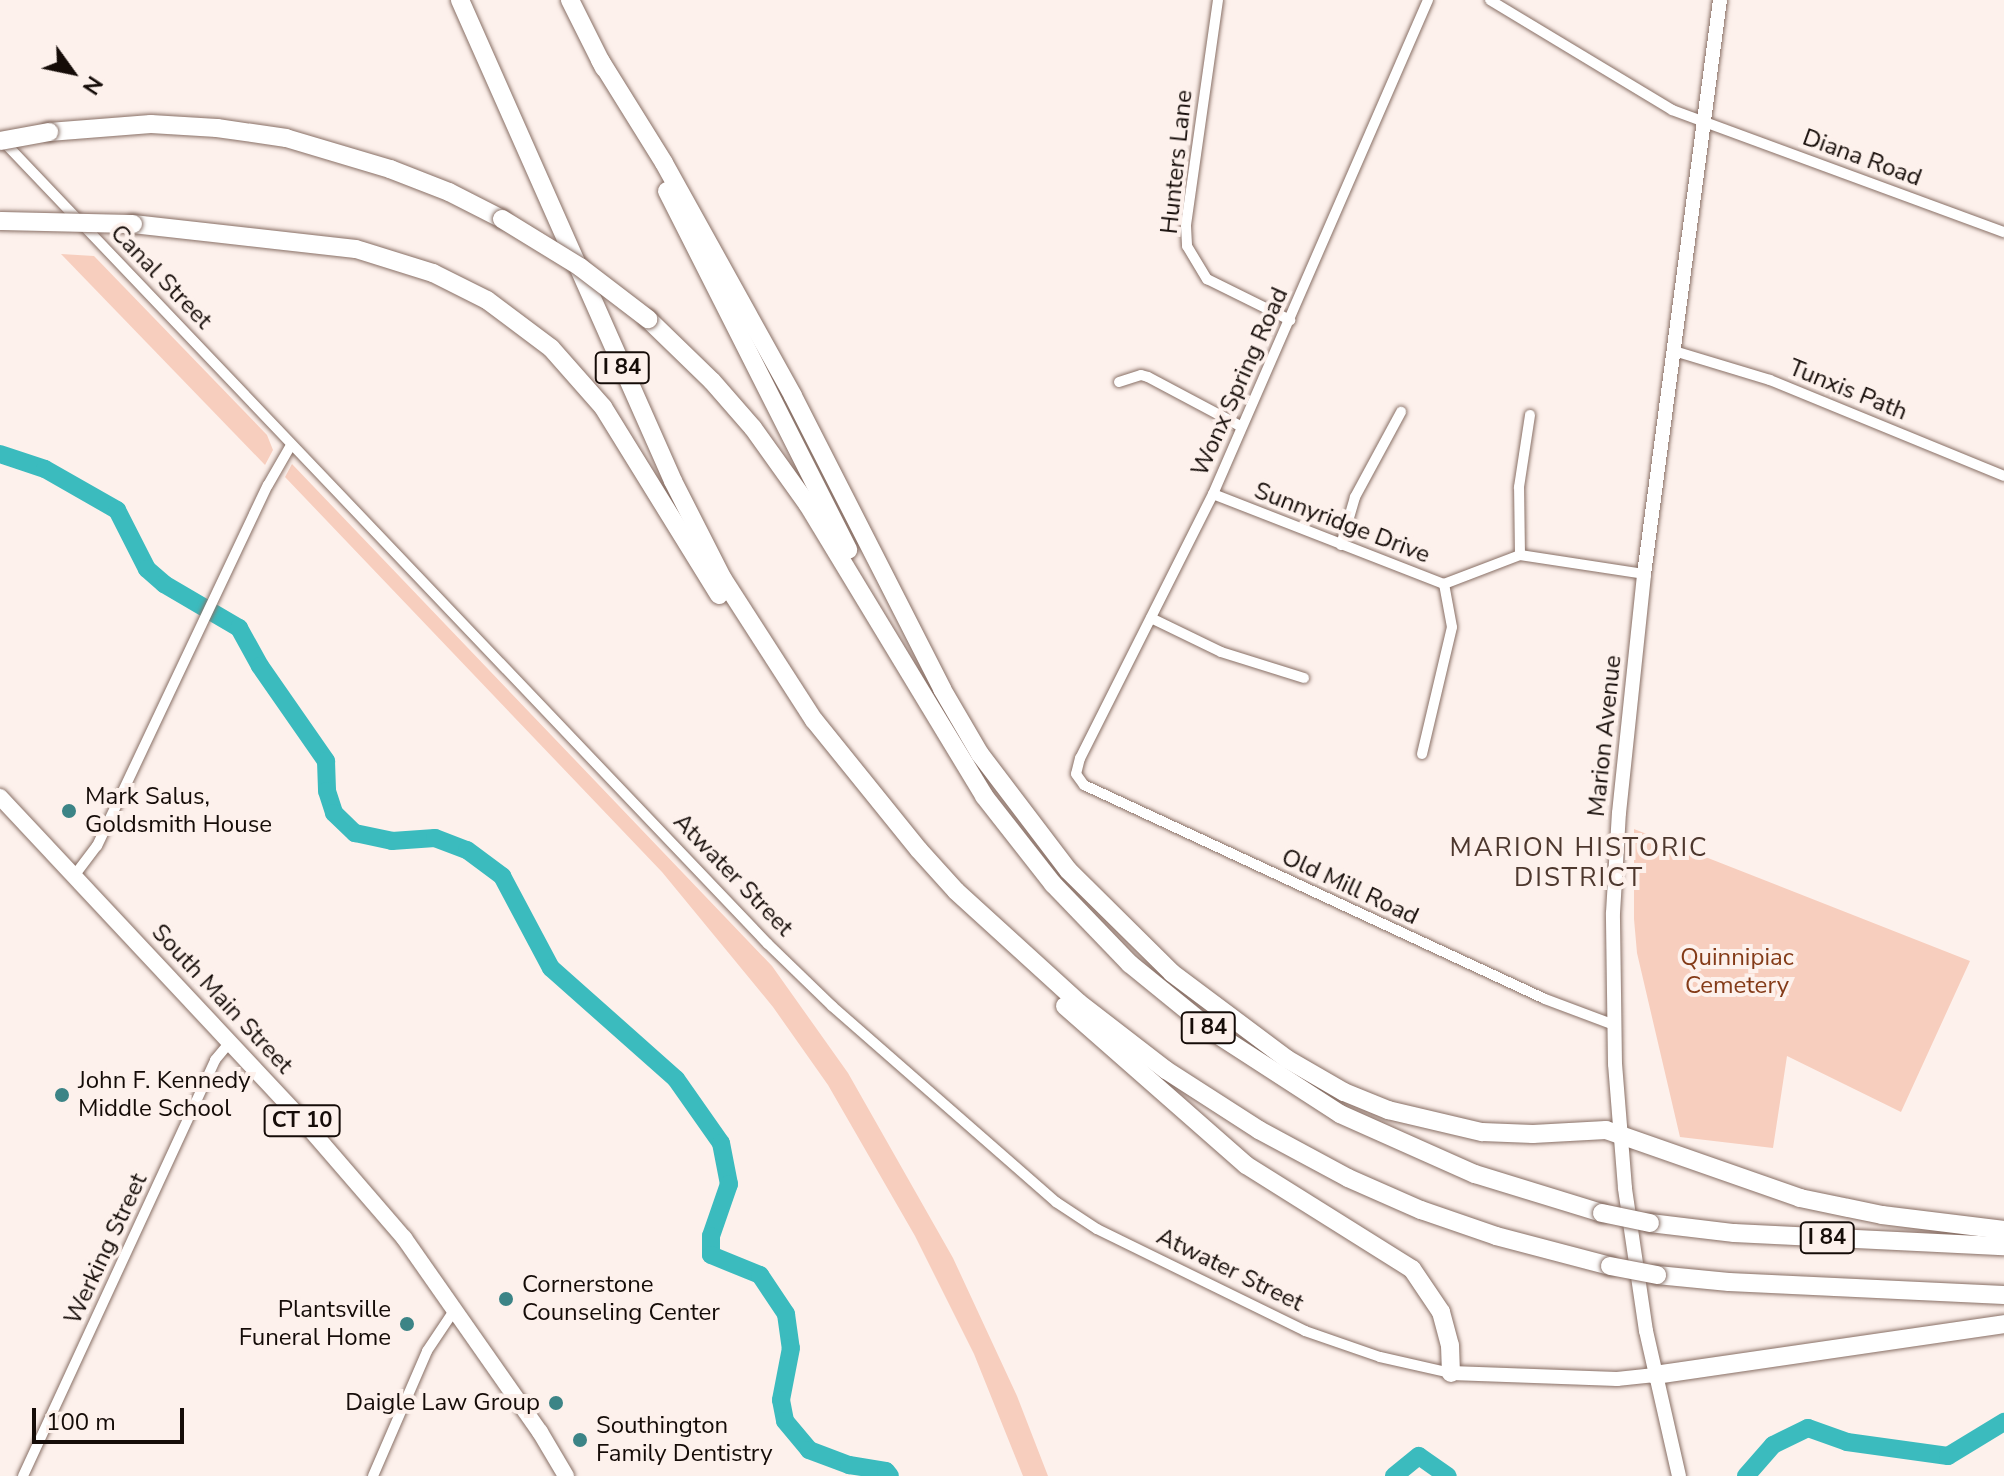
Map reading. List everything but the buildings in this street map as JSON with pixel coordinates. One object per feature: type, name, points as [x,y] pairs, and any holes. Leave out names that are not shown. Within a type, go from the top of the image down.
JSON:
[{"type":"highway","points":[[452,0],[514,123]]},
{"type":"highway","name":"I 84","points":[[460,0],[679,494],[752,628],[814,720],[882,808],[956,891],[1037,967],[1122,1037],[1201,1093],[1283,1144],[1348,1178],[1433,1215],[1533,1247],[1657,1275],[2004,1295]]},
{"type":"highway","name":"I 84","points":[[570,0],[924,699],[984,796],[1044,874],[1112,947],[1196,1019],[1277,1076],[1374,1131],[1487,1178],[1602,1213],[1650,1223],[1734,1233],[2004,1246]]},
{"type":"highway","points":[[600,60],[671,176],[793,396],[959,719],[1023,814],[1094,898],[1145,950],[1199,996],[1287,1059],[1344,1092],[1388,1110],[1457,1128],[1508,1133],[1596,1129],[1619,1133],[1800,1198],[1868,1213],[2004,1230]]},
{"type":"highway","points":[[0,139],[118,125],[174,125],[286,138],[356,157],[423,181],[502,219],[580,267],[648,319],[712,381],[772,453],[824,531],[924,699]]},
{"type":"highway","points":[[0,221],[133,224],[322,243],[369,252],[433,273],[509,314],[569,366],[603,407],[747,640],[814,720]]},
{"type":"highway","name":"South Main Street","points":[[0,797],[230,1042],[404,1238],[540,1432],[566,1476]]},
{"type":"highway","points":[[956,891],[1020,966],[1237,1157],[1412,1269],[1441,1312],[1450,1345],[1451,1373]]},
{"type":"highway","points":[[1655,1375],[2004,1324]]},
{"type":"main road","name":"Marion Avenue","points":[[1679,1476],[1639,1289],[1619,1133],[1614,1025],[1614,880],[1644,574],[1720,0]]},
{"type":"main road","name":"Atwater Street","points":[[1451,1373],[1617,1379],[1655,1375]]},
{"type":"street","name":"Hunters Lane","points":[[1218,0],[1188,214],[1187,246],[1207,279],[1290,320]]},
{"type":"street","name":"Wonx Spring Road","points":[[1076,774],[1080,758],[1213,494],[1428,0]]},
{"type":"street","points":[[1490,0],[1672,110],[1706,122]]},
{"type":"street","name":"Diana Road","points":[[1706,122],[2004,232]]},
{"type":"street","name":"Canal Street","points":[[0,139],[291,445]]},
{"type":"street","name":"Tunxis Path","points":[[1674,351],[1770,380],[2004,476]]},
{"type":"street","points":[[1119,382],[1141,375],[1148,377],[1242,427]]},
{"type":"street","points":[[1341,545],[1355,497],[1401,412]]},
{"type":"street","points":[[1520,555],[1519,487],[1530,415]]},
{"type":"street","points":[[74,876],[97,846],[281,459],[291,445]]},
{"type":"street","name":"Atwater Street","points":[[291,445],[800,976],[1063,1208],[1097,1229],[1305,1331],[1380,1357],[1451,1373]]},
{"type":"street","name":"Sunnyridge Drive","points":[[1213,494],[1444,584],[1520,555],[1644,574]]},
{"type":"street","points":[[1422,754],[1452,627],[1444,584]]},
{"type":"street","points":[[1151,618],[1221,652],[1304,678]]},
{"type":"street","name":"Old Mill Road","points":[[1076,774],[1084,785],[1098,792],[1545,999],[1614,1025]]},
{"type":"street","name":"Werking Street","points":[[23,1476],[215,1060],[230,1042]]},
{"type":"street","points":[[373,1476],[427,1351],[455,1309]]},
{"type":"green space","points":[[61,254],[94,256],[267,435],[273,450],[265,465]]},
{"type":"green space","points":[[292,464],[772,966],[848,1073],[953,1258],[1017,1396],[1048,1476],[1023,1476],[974,1354],[915,1236],[828,1085],[773,1007],[662,872],[285,477]]},
{"type":"green space","name":"Quinnipiac Cemetery","points":[[1634,829],[1970,961],[1901,1112],[1787,1056],[1773,1148],[1680,1137],[1637,953]]},
{"type":"waterway","points":[[0,454],[45,469],[117,510],[147,569],[164,584],[239,628],[260,666],[326,761],[327,791],[334,813],[355,833],[392,841],[435,838],[467,850],[502,876],[551,968],[676,1079],[721,1143],[729,1184],[711,1236],[711,1255],[760,1275],[786,1314],[791,1348],[781,1400],[785,1421],[809,1450],[849,1465],[886,1471],[890,1476]]},
{"type":"waterway","points":[[1746,1476],[1773,1445],[1808,1428],[1847,1442],[1948,1456],[2004,1422]]},
{"type":"waterway","points":[[1394,1476],[1419,1456],[1448,1476]]},
{"type":"place","name":"Mark Salus, Goldsmith House","points":[[69,811]]},
{"type":"place","name":"John F. Kennedy Middle School","points":[[62,1095]]},
{"type":"place","name":"Cornerstone Counseling Center","points":[[506,1299]]},
{"type":"place","name":"Plantsville Funeral Home","points":[[407,1324]]},
{"type":"place","name":"Daigle Law Group","points":[[556,1403]]},
{"type":"place","name":"Southington Family Dentistry","points":[[580,1440]]},
{"type":"district","name":"MARION HISTORIC DISTRICT","points":[[1579,863]]}]
